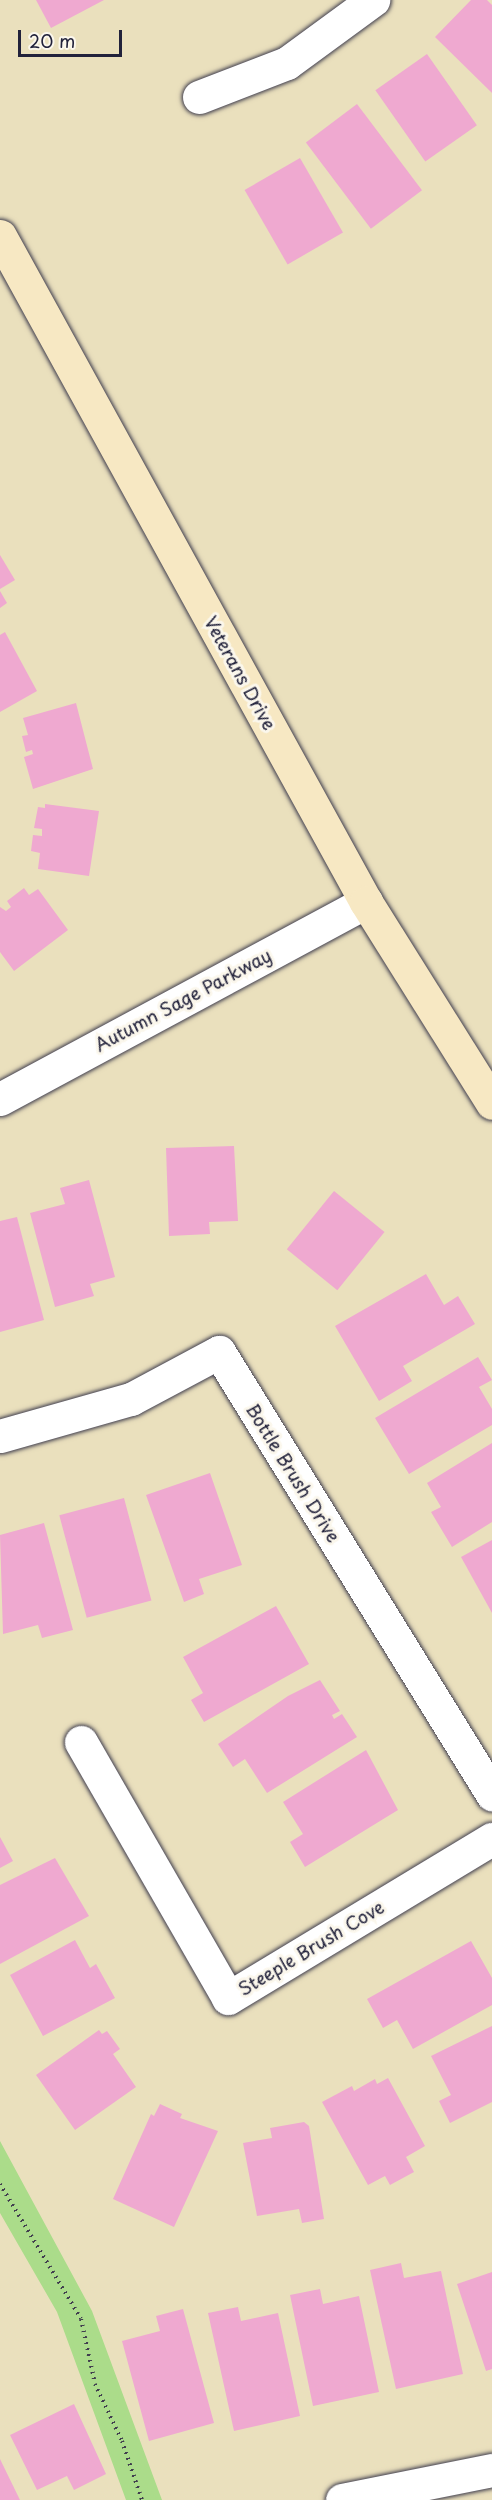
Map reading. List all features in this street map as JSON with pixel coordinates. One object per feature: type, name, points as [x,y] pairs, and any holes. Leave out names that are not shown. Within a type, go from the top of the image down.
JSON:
[{"type":"main road","name":"Veterans Drive","points":[[0,236],[366,902],[492,1103]]},
{"type":"street","points":[[199,97],[287,63],[373,0]]},
{"type":"street","name":"Autumn Sage Parkway","points":[[0,1099],[366,902]]},
{"type":"street","name":"Bottle Brush Drive","points":[[0,1436],[131,1398],[219,1352],[492,1794]]},
{"type":"street","name":"Steeple Brush Cove","points":[[81,1742],[228,1998],[492,1839]]},
{"type":"street","points":[[342,2500],[492,2470]]},
{"type":"path","points":[[0,2184],[81,2319],[95,2384],[128,2457],[142,2500]]},
{"type":"green space","points":[[0,2141],[92,2311],[162,2500],[126,2500],[57,2312],[0,2213]]},
{"type":"building","points":[[36,0],[104,0],[51,28]]},
{"type":"building","points":[[471,0],[487,0],[492,5],[492,93],[435,37]]},
{"type":"building","points":[[427,54],[477,125],[425,161],[375,90]]},
{"type":"building","points":[[357,104],[422,190],[371,229],[306,143]]},
{"type":"building","points":[[300,158],[343,232],[288,264],[245,190]]},
{"type":"building","points":[[0,555],[15,580],[0,589]]},
{"type":"building","points":[[0,591],[7,603],[0,608]]},
{"type":"building","points":[[5,632],[37,691],[0,712],[0,635]]},
{"type":"building","points":[[76,703],[93,769],[33,789],[24,757],[33,754],[32,750],[26,752],[22,736],[28,735],[23,718]]},
{"type":"building","points":[[45,804],[99,811],[89,876],[38,869],[40,853],[31,851],[33,835],[42,836],[42,829],[34,828],[38,807],[45,808]]},
{"type":"building","points":[[24,888],[29,895],[38,889],[68,930],[14,971],[0,952],[0,907],[6,911],[11,907],[7,901]]},
{"type":"building","points":[[234,1146],[238,1221],[209,1222],[210,1234],[169,1236],[166,1148]]},
{"type":"building","points":[[89,1180],[115,1277],[90,1284],[94,1296],[55,1307],[30,1213],[65,1204],[60,1188]]},
{"type":"building","points":[[334,1191],[385,1232],[337,1290],[287,1249]]},
{"type":"building","points":[[17,1217],[44,1320],[0,1332],[0,1221]]},
{"type":"building","points":[[426,1274],[444,1305],[458,1296],[475,1324],[403,1366],[412,1381],[379,1401],[335,1326]]},
{"type":"building","points":[[478,1357],[492,1380],[479,1387],[492,1409],[492,1425],[409,1474],[375,1418]]},
{"type":"building","points":[[492,1443],[492,1522],[452,1547],[431,1512],[441,1507],[427,1483]]},
{"type":"building","points":[[210,1473],[242,1565],[199,1579],[204,1594],[184,1602],[146,1495]]},
{"type":"building","points":[[124,1498],[151,1600],[87,1618],[59,1515]]},
{"type":"building","points":[[44,1523],[73,1630],[42,1638],[38,1625],[3,1634],[0,1535]]},
{"type":"building","points":[[492,1540],[492,1613],[461,1557]]},
{"type":"building","points":[[276,1606],[309,1664],[204,1722],[191,1700],[203,1693],[183,1657]]},
{"type":"building","points":[[320,1680],[340,1711],[332,1715],[334,1719],[342,1714],[357,1737],[267,1793],[245,1759],[233,1767],[218,1744],[288,1696]]},
{"type":"building","points":[[366,1750],[398,1810],[305,1867],[290,1842],[303,1834],[283,1802]]},
{"type":"building","points":[[0,1837],[13,1861],[0,1868]]},
{"type":"building","points":[[55,1858],[89,1916],[0,1964],[0,1885]]},
{"type":"building","points":[[75,1940],[90,1968],[96,1964],[115,1998],[43,2036],[10,1975]]},
{"type":"building","points":[[471,1941],[492,1978],[492,2005],[413,2049],[397,2020],[383,2028],[367,1999]]},
{"type":"building","points":[[492,2026],[492,2102],[450,2123],[439,2101],[451,2095],[431,2056]]},
{"type":"building","points":[[99,2030],[102,2034],[107,2031],[120,2049],[113,2054],[136,2087],[75,2130],[36,2075]]},
{"type":"building","points":[[388,2078],[425,2146],[406,2157],[414,2172],[390,2185],[385,2176],[368,2185],[322,2102],[352,2086],[354,2091],[375,2079],[377,2084]]},
{"type":"building","points":[[160,2104],[182,2114],[180,2118],[218,2131],[174,2227],[113,2199],[151,2114],[154,2116]]},
{"type":"building","points":[[304,2122],[309,2126],[324,2219],[302,2223],[299,2209],[257,2216],[243,2143],[272,2138],[270,2128]]},
{"type":"building","points":[[401,2263],[404,2278],[441,2271],[463,2374],[396,2389],[370,2270]]},
{"type":"building","points":[[492,2272],[492,2369],[486,2371],[457,2284]]},
{"type":"building","points":[[320,2289],[323,2304],[359,2296],[379,2392],[313,2406],[290,2295]]},
{"type":"building","points":[[238,2307],[241,2321],[278,2313],[300,2416],[234,2431],[208,2313]]},
{"type":"building","points":[[183,2309],[214,2423],[149,2441],[122,2341],[160,2331],[156,2316]]},
{"type":"building","points":[[74,2404],[106,2474],[74,2490],[67,2476],[37,2490],[10,2435]]},
{"type":"building","points":[[0,2459],[20,2500],[0,2500]]}]
